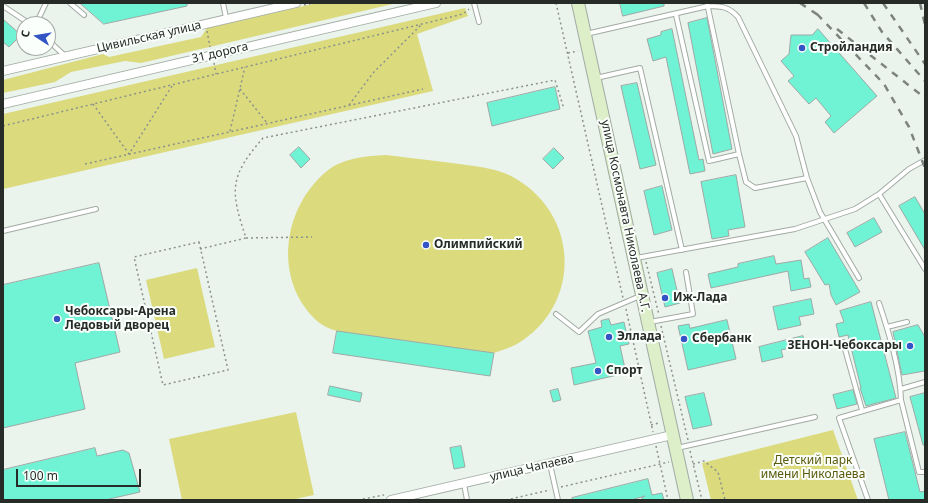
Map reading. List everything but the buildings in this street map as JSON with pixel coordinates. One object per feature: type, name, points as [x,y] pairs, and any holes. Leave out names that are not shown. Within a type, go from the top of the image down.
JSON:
[{"type":"street","name":"Цивильская улица","points":[[3,71],[226,18],[296,3]]},
{"type":"street","name":"31 дорога","points":[[3,104],[436,3]]},
{"type":"street","name":"улица Космонавта Николаева А.Г.","points":[[578,3],[687,500]]},
{"type":"street","name":"улица Чапаева","points":[[391,500],[672,435]]},
{"type":"lane","points":[[40,16],[46,3]]},
{"type":"lane","points":[[70,3],[84,15]]},
{"type":"lane","points":[[223,3],[226,18]]},
{"type":"lane","points":[[474,3],[479,22]]},
{"type":"lane","points":[[585,35],[676,15],[708,5],[723,6],[732,10],[738,18],[796,136],[808,178],[824,220],[859,278]]},
{"type":"lane","points":[[708,5],[746,182],[755,188],[808,178]]},
{"type":"lane","points":[[3,6],[18,16]]},
{"type":"lane","points":[[676,15],[709,162],[739,154]]},
{"type":"lane","points":[[56,48],[65,57]]},
{"type":"lane","points":[[594,78],[640,68],[682,250]]},
{"type":"lane","points":[[634,258],[795,229],[824,220],[855,209],[879,194],[909,169],[925,160]]},
{"type":"lane","points":[[879,194],[925,269]]},
{"type":"lane","points":[[3,231],[96,209]]},
{"type":"lane","points":[[648,323],[693,314],[686,272]]},
{"type":"lane","points":[[556,314],[579,332],[598,314],[642,295]]},
{"type":"lane","points":[[879,303],[887,327],[901,389],[901,400],[919,472],[925,472]]},
{"type":"lane","points":[[887,327],[907,322]]},
{"type":"lane","points":[[844,342],[862,410]]},
{"type":"lane","points":[[901,389],[925,382]]},
{"type":"lane","points":[[868,500],[839,418],[862,410],[901,400]]},
{"type":"lane","points":[[675,448],[814,417]]},
{"type":"lane","points":[[550,464],[558,500]]},
{"type":"lane","points":[[464,484],[467,500]]},
{"type":"path","points":[[3,126],[463,14],[474,3]]},
{"type":"path","points":[[556,3],[668,500]]},
{"type":"path","points":[[205,23],[216,74]]},
{"type":"path","points":[[349,105],[373,73],[422,24]]},
{"type":"path","points":[[230,132],[245,67]]},
{"type":"path","points":[[246,238],[235,206],[236,180],[247,157],[263,138],[555,80],[564,109]]},
{"type":"path","points":[[129,154],[172,85]]},
{"type":"path","points":[[240,89],[267,123]]},
{"type":"path","points":[[85,164],[423,89]]},
{"type":"path","points":[[94,104],[129,154]]},
{"type":"path","points":[[200,249],[246,238],[312,237]]},
{"type":"path","points":[[199,242],[200,249],[228,370],[163,385],[134,257],[199,242]]},
{"type":"path","points":[[694,464],[704,461],[718,472],[725,500]]},
{"type":"path","points":[[506,500],[661,464]]},
{"type":"green space","points":[[317,3],[397,3],[141,63],[125,61],[71,72],[55,82],[3,93],[3,80],[103,54],[109,57],[201,37],[207,28]]},
{"type":"green space","points":[[465,8],[468,16],[417,34],[433,91],[3,189],[3,114]]},
{"type":"green space","name":"Олимпийский","points":[[386,155],[489,169],[511,176],[534,192],[550,212],[561,235],[565,259],[562,283],[554,306],[539,327],[517,344],[494,353],[337,331],[318,322],[311,315],[304,306],[295,289],[290,271],[288,253],[290,234],[295,216],[303,200],[314,184],[327,171],[347,160]]},
{"type":"green space","points":[[197,268],[215,347],[164,359],[146,280]]},
{"type":"green space","points":[[296,412],[314,495],[291,500],[182,500],[169,439]]},
{"type":"green space","name":"Детский парк имени Николаева","points":[[833,430],[858,500],[711,500],[702,463]]},
{"type":"railway","points":[[800,3],[821,17]]},
{"type":"railway","points":[[864,3],[882,32],[925,81]]},
{"type":"railway","points":[[883,3],[925,64]]},
{"type":"railway","points":[[920,3],[925,25]]},
{"type":"railway","points":[[817,14],[884,84],[909,127],[925,168]]},
{"type":"railway","points":[[837,29],[925,98]]},
{"type":"place","name":"Стройландия","points":[[802,48]]},
{"type":"place","name":"Олимпийский","points":[[426,245]]},
{"type":"place","name":"Иж-Лада","points":[[665,298]]},
{"type":"place","name":"Чебоксары-Арена Ледовый дворец","points":[[57,319]]},
{"type":"place","name":"Эллада","points":[[609,337]]},
{"type":"place","name":"Сбербанк","points":[[684,339]]},
{"type":"place","name":"ЗЕНОН-Чебоксары","points":[[910,346]]},
{"type":"place","name":"Спорт","points":[[598,371]]}]
